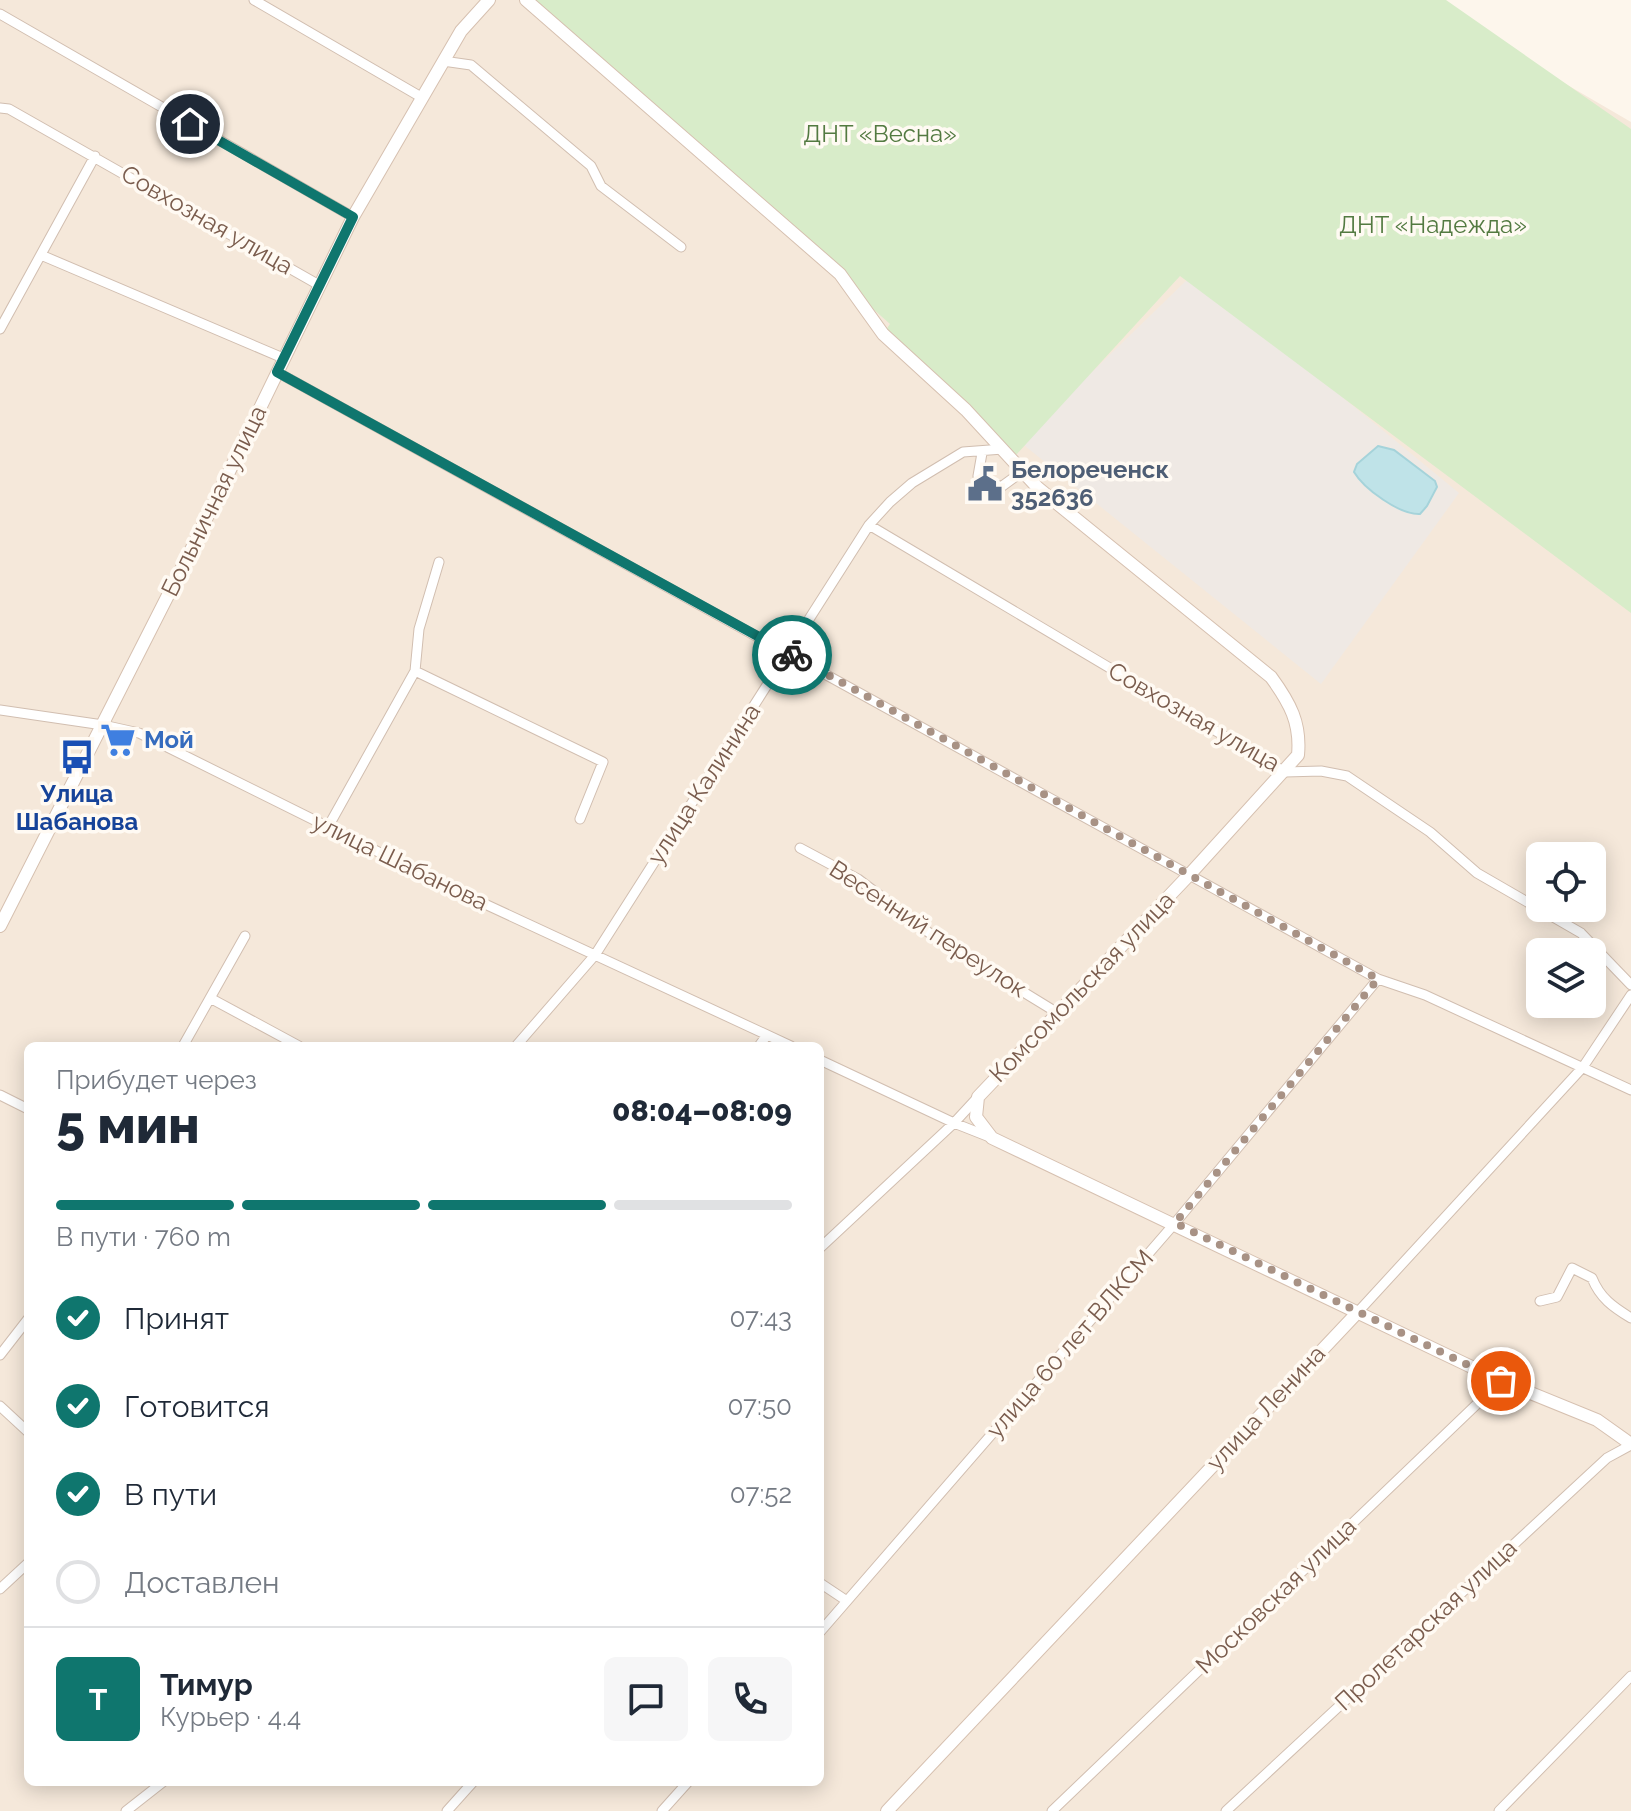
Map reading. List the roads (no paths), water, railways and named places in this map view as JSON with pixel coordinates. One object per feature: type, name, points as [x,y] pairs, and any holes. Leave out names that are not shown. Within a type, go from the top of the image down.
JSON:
[{"type":"street","points":[[254,0],[421,97]]},
{"type":"street","name":"Больничная улица","points":[[0,926],[103,725],[353,217],[461,31],[489,0]]},
{"type":"street","points":[[526,0],[840,274],[883,334],[966,410],[1038,488],[1271,677],[1290,703],[1298,724],[1298,755],[1285,772]]},
{"type":"street","points":[[0,14],[353,217]]},
{"type":"street","points":[[443,61],[471,65],[591,166],[601,186],[681,247]]},
{"type":"street","name":"Совхозная улица","points":[[0,108],[9,109],[95,156],[319,285]]},
{"type":"street","points":[[0,329],[95,156]]},
{"type":"street","points":[[41,255],[283,358]]},
{"type":"street","points":[[277,372],[1378,979],[1425,995],[1631,1090]]},
{"type":"street","name":"улица Калинина","points":[[519,1042],[595,955],[869,525],[912,483],[963,452],[982,453],[1003,449]]},
{"type":"street","points":[[982,453],[978,476],[1001,487],[1023,471]]},
{"type":"street","name":"Совхозная улица","points":[[869,525],[1285,772],[1321,771],[1347,776],[1430,832],[1477,873],[1581,933],[1631,985]]},
{"type":"street","points":[[328,827],[415,671],[419,629],[439,562]]},
{"type":"street","points":[[415,671],[603,762],[580,819]]},
{"type":"street","name":"улица Шабанова","points":[[0,710],[139,733],[459,892],[782,1042]]},
{"type":"street","name":"Комсомольская улица","points":[[824,1244],[954,1123],[1285,772]]},
{"type":"street","name":"Весенний переулок","points":[[800,848],[858,879],[940,941],[1056,1012]]},
{"type":"street","points":[[185,1042],[245,936]]},
{"type":"street","name":"улица 60 лет ВЛКСМ","points":[[824,1627],[1175,1223],[1378,979]]},
{"type":"street","name":"улица Ленина","points":[[887,1811],[1357,1313],[1583,1067],[1631,995]]},
{"type":"street","points":[[210,998],[292,1042]]},
{"type":"street","points":[[762,1042],[767,1035]]},
{"type":"street","points":[[824,1062],[1175,1223],[1501,1381],[1611,1429],[1631,1445]]},
{"type":"street","points":[[0,1095],[24,1107]]},
{"type":"street","name":"Комсомольская улица","points":[[978,1097],[976,1117],[992,1138]]},
{"type":"street","points":[[1540,1301],[1557,1297],[1572,1268],[1592,1278],[1606,1301],[1631,1318]]},
{"type":"street","points":[[0,1355],[24,1324]]},
{"type":"street","name":"Московская улица","points":[[1052,1811],[1501,1381]]},
{"type":"street","points":[[0,1406],[24,1428]]},
{"type":"street","points":[[1611,1429],[1631,1427]]},
{"type":"street","name":"Пролетарская улица","points":[[1226,1811],[1607,1458],[1631,1445]]},
{"type":"street","points":[[0,1589],[24,1567]]},
{"type":"street","points":[[824,1586],[847,1601]]},
{"type":"street","points":[[1499,1811],[1631,1676]]},
{"type":"street","points":[[126,1811],[158,1786]]},
{"type":"street","points":[[447,1811],[469,1786]]},
{"type":"street","points":[[662,1811],[684,1786]]},
{"type":"water","points":[[1378,446],[1394,450],[1435,481],[1437,487],[1420,514],[1383,500],[1354,472],[1357,464]]},
{"type":"place","name":"Белореченск 352636","points":[[985,484]]},
{"type":"place","name":"Мой","points":[[118,740]]},
{"type":"place","name":"Улица Шабанова","points":[[77,757]]},
{"type":"park label","name":"ДНТ «Весна»","points":[[880,134]]},
{"type":"park label","name":"ДНТ «Надежда»","points":[[1433,225]]}]
